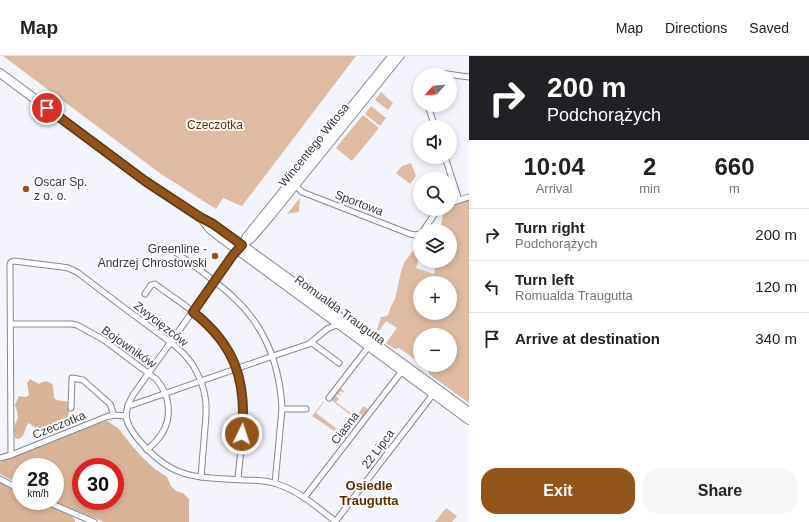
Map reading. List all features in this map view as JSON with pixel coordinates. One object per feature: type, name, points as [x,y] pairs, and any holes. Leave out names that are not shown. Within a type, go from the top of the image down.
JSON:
[{"type":"main road","name":"Wincentego Witosa","points":[[240,247],[246,237],[392,56]]},
{"type":"main road","name":"Wincentego Witosa","points":[[240,247],[252,238],[400,56]]},
{"type":"main road","name":"Romualda Traugutta","points":[[0,73],[145,181],[200,217],[210,229],[292,281],[435,391],[469,420]]},
{"type":"main road","name":"Romualda Traugutta","points":[[240,247],[402,371],[469,412]]},
{"type":"street","points":[[457,75],[469,77]]},
{"type":"street","points":[[447,164],[459,200],[469,197]]},
{"type":"street","name":"Sportowa","points":[[296,185],[302,192],[413,235]]},
{"type":"street","points":[[240,247],[133,395],[128,405],[126,416],[127,423],[147,450],[171,468],[201,477],[276,483],[290,489],[304,498],[335,522]]},
{"type":"street","points":[[170,248],[215,281],[233,297],[248,313],[265,339],[278,376],[282,409],[276,483]]},
{"type":"street","name":"Zwycięzców","points":[[11,324],[11,262],[14,261],[62,267],[75,271],[179,349],[196,370],[206,398],[201,477]]},
{"type":"street","points":[[145,294],[151,285],[155,284],[193,312],[217,335],[237,368],[241,382],[244,407],[238,479]]},
{"type":"street","points":[[11,324],[11,455]]},
{"type":"street","name":"Bojowników","points":[[11,324],[74,324],[104,340],[149,372],[159,382],[166,393],[169,407],[168,416],[161,435],[147,450]]},
{"type":"street","points":[[128,405],[132,405],[312,343],[327,329],[339,324]]},
{"type":"street","points":[[312,343],[339,362]]},
{"type":"street","points":[[328,398],[369,346]]},
{"type":"street","name":"Ciasna","points":[[304,498],[402,371]]},
{"type":"street","points":[[71,408],[72,378],[83,380],[110,404],[114,415]]},
{"type":"street","name":"22 Lipca","points":[[335,522],[435,391]]},
{"type":"street","points":[[282,409],[306,409]]},
{"type":"street","name":"Czeczotka","points":[[0,458],[106,417],[114,415],[126,416]]},
{"type":"street","points":[[0,479],[12,485]]},
{"type":"street","points":[[64,509],[94,522]]},
{"type":"green space","name":"Czeczotka","points":[[3,56],[356,56],[242,206],[223,198],[216,209],[161,174]]},
{"type":"green space","points":[[381,92],[393,103],[388,110],[375,100]]},
{"type":"green space","points":[[371,106],[386,118],[380,126],[365,114]]},
{"type":"green space","points":[[363,115],[379,128],[352,161],[336,148]]},
{"type":"green space","points":[[411,163],[414,172],[413,172],[413,180],[410,184],[396,173],[402,166]]},
{"type":"green space","points":[[300,198],[299,211],[287,214]]},
{"type":"green space","points":[[469,199],[469,403],[429,374],[429,372],[457,372],[457,328],[413,328],[413,358],[399,348],[395,349],[386,343],[397,328],[386,321],[375,336],[381,317],[387,316],[389,313],[395,299],[404,263],[413,251],[413,268],[434,274],[435,268],[457,268],[457,224],[441,224],[443,216],[457,216],[457,203]]},
{"type":"green space","points":[[339,387],[344,391],[343,393],[340,391],[339,393],[341,396],[338,394],[336,396],[339,399],[336,402],[353,415],[353,417],[330,399]]},
{"type":"green space","points":[[324,401],[316,413],[345,435],[343,437],[312,416]]},
{"type":"green space","points":[[364,406],[369,410],[361,420],[359,419],[358,421],[355,418]]},
{"type":"green space","points":[[446,508],[457,516],[452,522],[435,522]]},
{"type":"shaded area","points":[[30,379],[39,384],[48,382],[53,385],[54,397],[56,400],[69,402],[71,406],[68,421],[65,426],[47,430],[38,430],[29,423],[23,436],[19,439],[15,438],[14,431],[18,418],[15,405],[19,396],[26,397],[29,395],[27,383]]},
{"type":"shaded area","points":[[107,421],[118,428],[142,457],[155,469],[167,477],[171,486],[176,491],[183,493],[189,499],[189,522],[104,522],[75,510],[124,510],[124,458],[72,458],[72,509],[64,506],[64,458],[12,458],[12,480],[0,474],[0,462]]},
{"type":"shaded area","points":[[0,483],[12,489],[12,510],[59,510],[72,516],[75,520],[75,522],[0,522]]},
{"type":"place","name":"Oscar Sp. z o. o.","points":[[26,189]]},
{"type":"place","name":"Greenline - Andrzej Chrostowski","points":[[215,256]]},
{"type":"district","name":"Osiedle Traugutta","points":[[369,492]]},
{"type":"route","points":[[47,108],[145,181],[213,224],[242,245],[233,255],[193,312],[217,335],[234,360],[241,382],[244,402],[242,434]]}]
